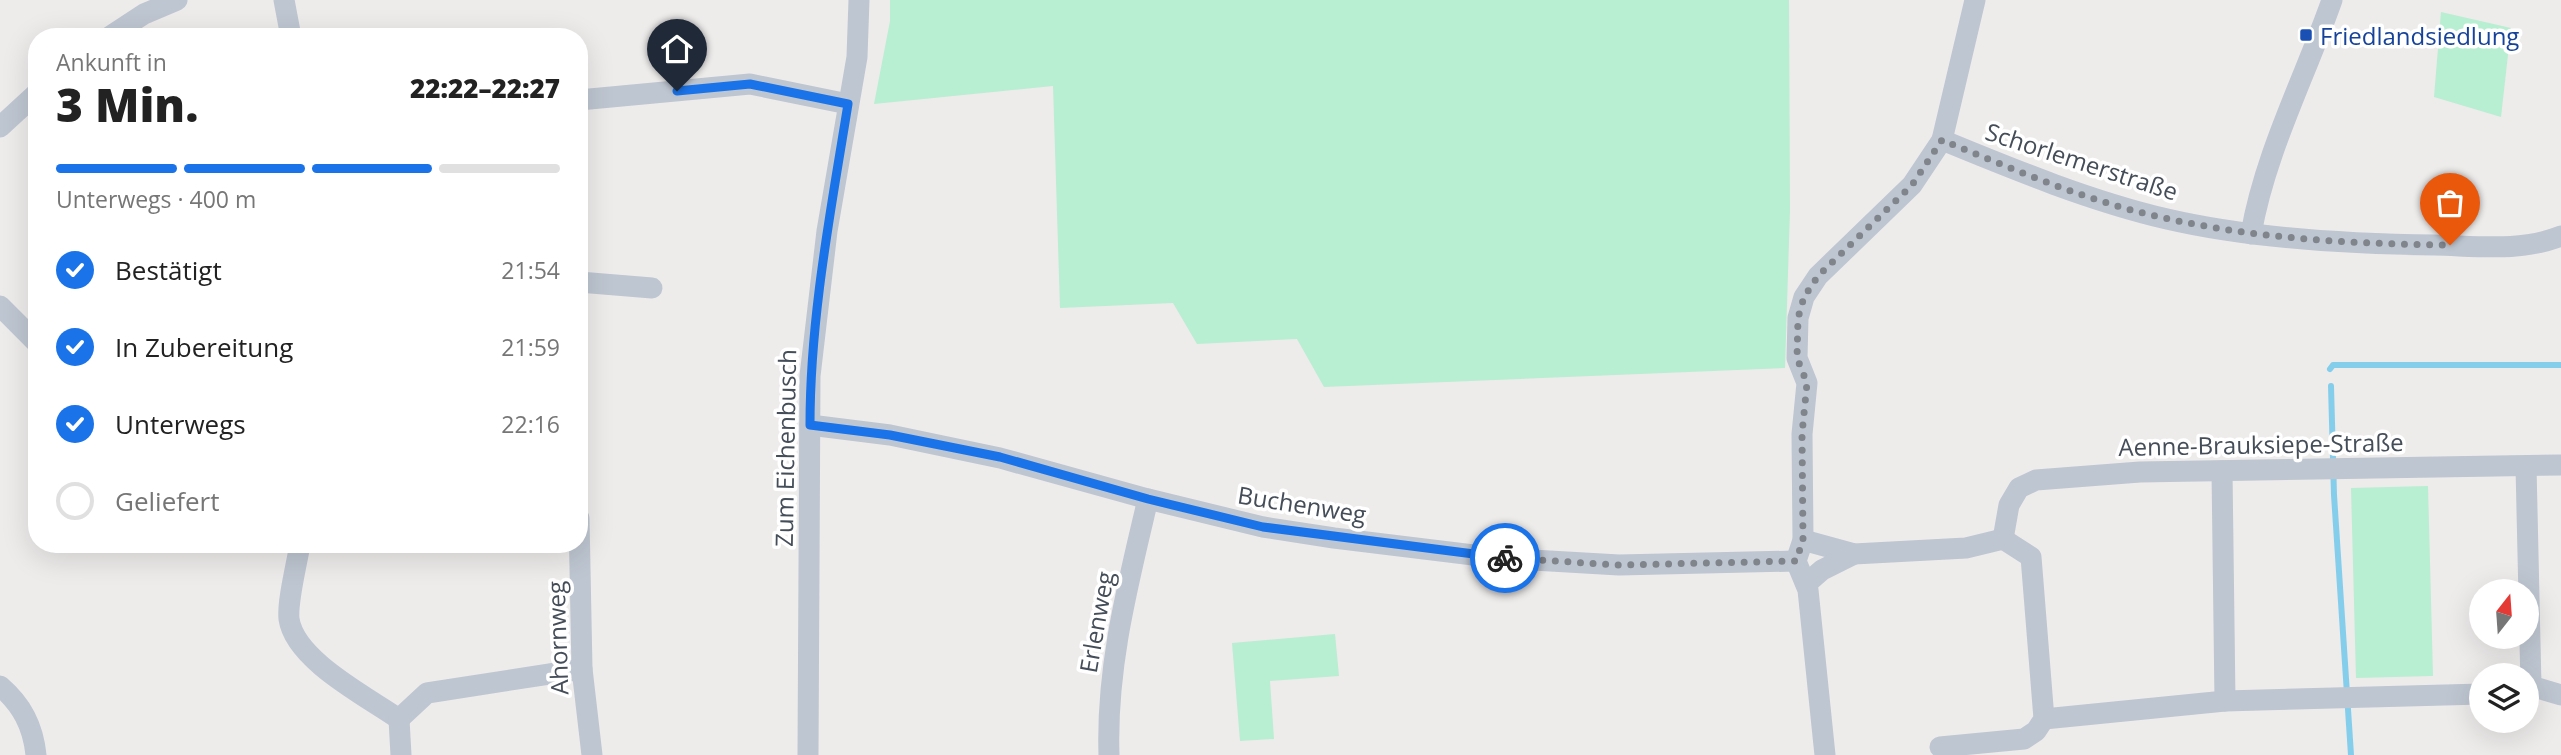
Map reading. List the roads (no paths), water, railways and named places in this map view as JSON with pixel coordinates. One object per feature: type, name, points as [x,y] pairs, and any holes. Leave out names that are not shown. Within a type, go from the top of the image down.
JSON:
[{"type":"street","points":[[118,28],[140,7],[177,0]]},
{"type":"street","points":[[284,0],[289,28]]},
{"type":"street","name":"Zum Eichenbusch","points":[[808,755],[810,376],[825,244],[857,57],[859,0]]},
{"type":"street","points":[[1825,755],[1808,590],[1796,561],[1803,540],[1802,434],[1807,383],[1797,358],[1800,307],[1818,276],[1912,185],[1942,140],[1975,0]]},
{"type":"street","points":[[2251,234],[2256,204],[2332,0]]},
{"type":"street","points":[[588,99],[750,84],[848,104]]},
{"type":"street","points":[[0,127],[28,101]]},
{"type":"street","name":"Schorlemerstraße","points":[[1942,140],[2092,197],[2167,219],[2251,234],[2401,245],[2524,246],[2561,236]]},
{"type":"street","points":[[588,283],[652,288]]},
{"type":"street","points":[[0,306],[28,334]]},
{"type":"street","name":"Buchenweg","points":[[810,425],[890,435],[1000,457],[1148,499],[1263,527],[1498,558],[1619,565],[1796,561]]},
{"type":"street","name":"Aenne-Brauksiepe-Straße","points":[[2003,539],[2009,505],[2019,488],[2036,480],[2140,472],[2561,465]]},
{"type":"street","points":[[2526,466],[2529,663]]},
{"type":"street","points":[[2222,471],[2225,701]]},
{"type":"street","name":"Erlenweg","points":[[1110,755],[1111,675],[1116,639],[1148,499]]},
{"type":"street","points":[[1803,540],[1854,554],[1966,548],[2003,539],[2031,557],[2044,719],[2036,731],[2025,739],[1940,747]]},
{"type":"street","points":[[299,553],[289,617],[293,636],[313,660],[399,719]]},
{"type":"street","name":"Ahornweg","points":[[580,553],[582,669],[592,755]]},
{"type":"street","points":[[1806,583],[1822,570],[1854,554]]},
{"type":"street","points":[[399,719],[427,693],[582,669]]},
{"type":"street","points":[[0,686],[24,711],[36,755]]},
{"type":"street","points":[[2539,690],[2561,695]]},
{"type":"street","points":[[2044,719],[2225,701],[2469,694]]},
{"type":"street","points":[[399,719],[401,755]]},
{"type":"waterway","points":[[2330,369],[2333,365],[2561,365]]},
{"type":"waterway","points":[[2331,386],[2334,495],[2351,755]]},
{"type":"place","name":"Friedlandsiedlung","points":[[2306,35]]}]
